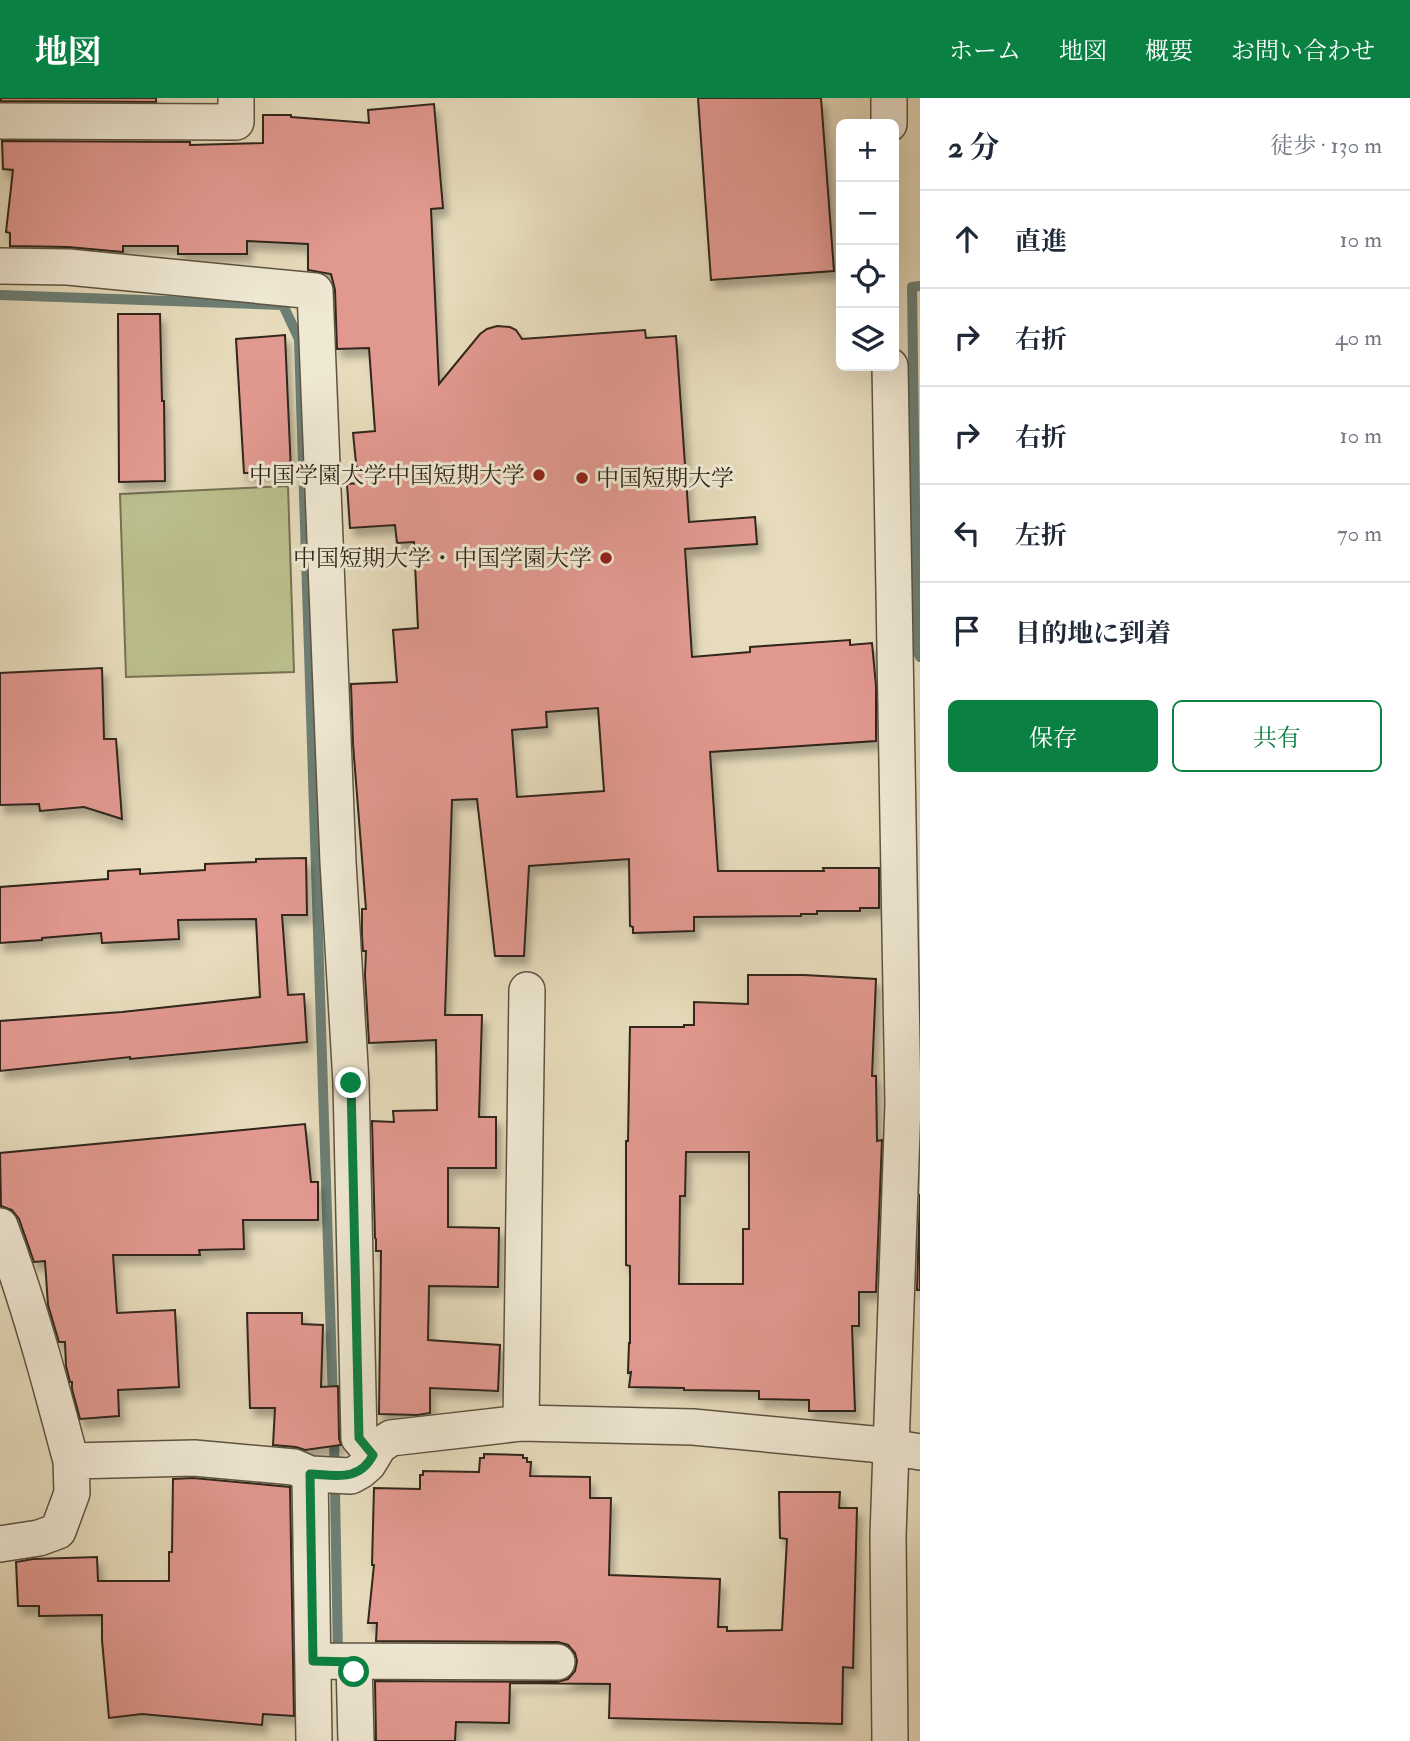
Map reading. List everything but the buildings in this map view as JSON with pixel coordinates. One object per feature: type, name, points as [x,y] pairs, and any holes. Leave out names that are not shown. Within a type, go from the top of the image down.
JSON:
[{"type":"street","points":[[0,121],[236,122],[236,98]]},
{"type":"street","points":[[889,98],[889,119]]},
{"type":"street","points":[[0,266],[68,267],[315,291],[338,862],[351,1083],[359,1438],[339,1470],[334,1661],[314,1741]]},
{"type":"street","points":[[890,1741],[888,1536],[906,1450],[903,1103],[907,417],[892,371]]},
{"type":"street","points":[[522,1423],[527,989]]},
{"type":"street","points":[[0,1226],[8,1270],[45,1362],[71,1461],[72,1493],[58,1531],[39,1538],[0,1544]]},
{"type":"street","points":[[71,1461],[194,1458],[339,1470],[391,1438],[522,1423],[693,1427],[906,1450]]},
{"type":"street","points":[[334,1661],[557,1662]]},
{"type":"street","points":[[334,1661],[356,1741]]},
{"type":"green space","points":[[288,486],[294,672],[126,677],[120,494]]},
{"type":"waterway","points":[[920,286],[912,287],[917,650],[920,657]]},
{"type":"waterway","points":[[0,295],[283,305],[299,339],[333,1401]]},
{"type":"waterway","points":[[334,1435],[338,1656]]},
{"type":"place","name":"中国学園大学中国短期大学","points":[[539,475]]},
{"type":"place","name":"中国短期大学","points":[[582,478]]},
{"type":"place","name":"中国短期大学・中国学園大学","points":[[606,558]]},
{"type":"route","points":[[351,1083],[359,1438],[373,1455],[368,1464],[351,1476],[310,1474],[313,1661],[354,1662],[354,1672]]}]
